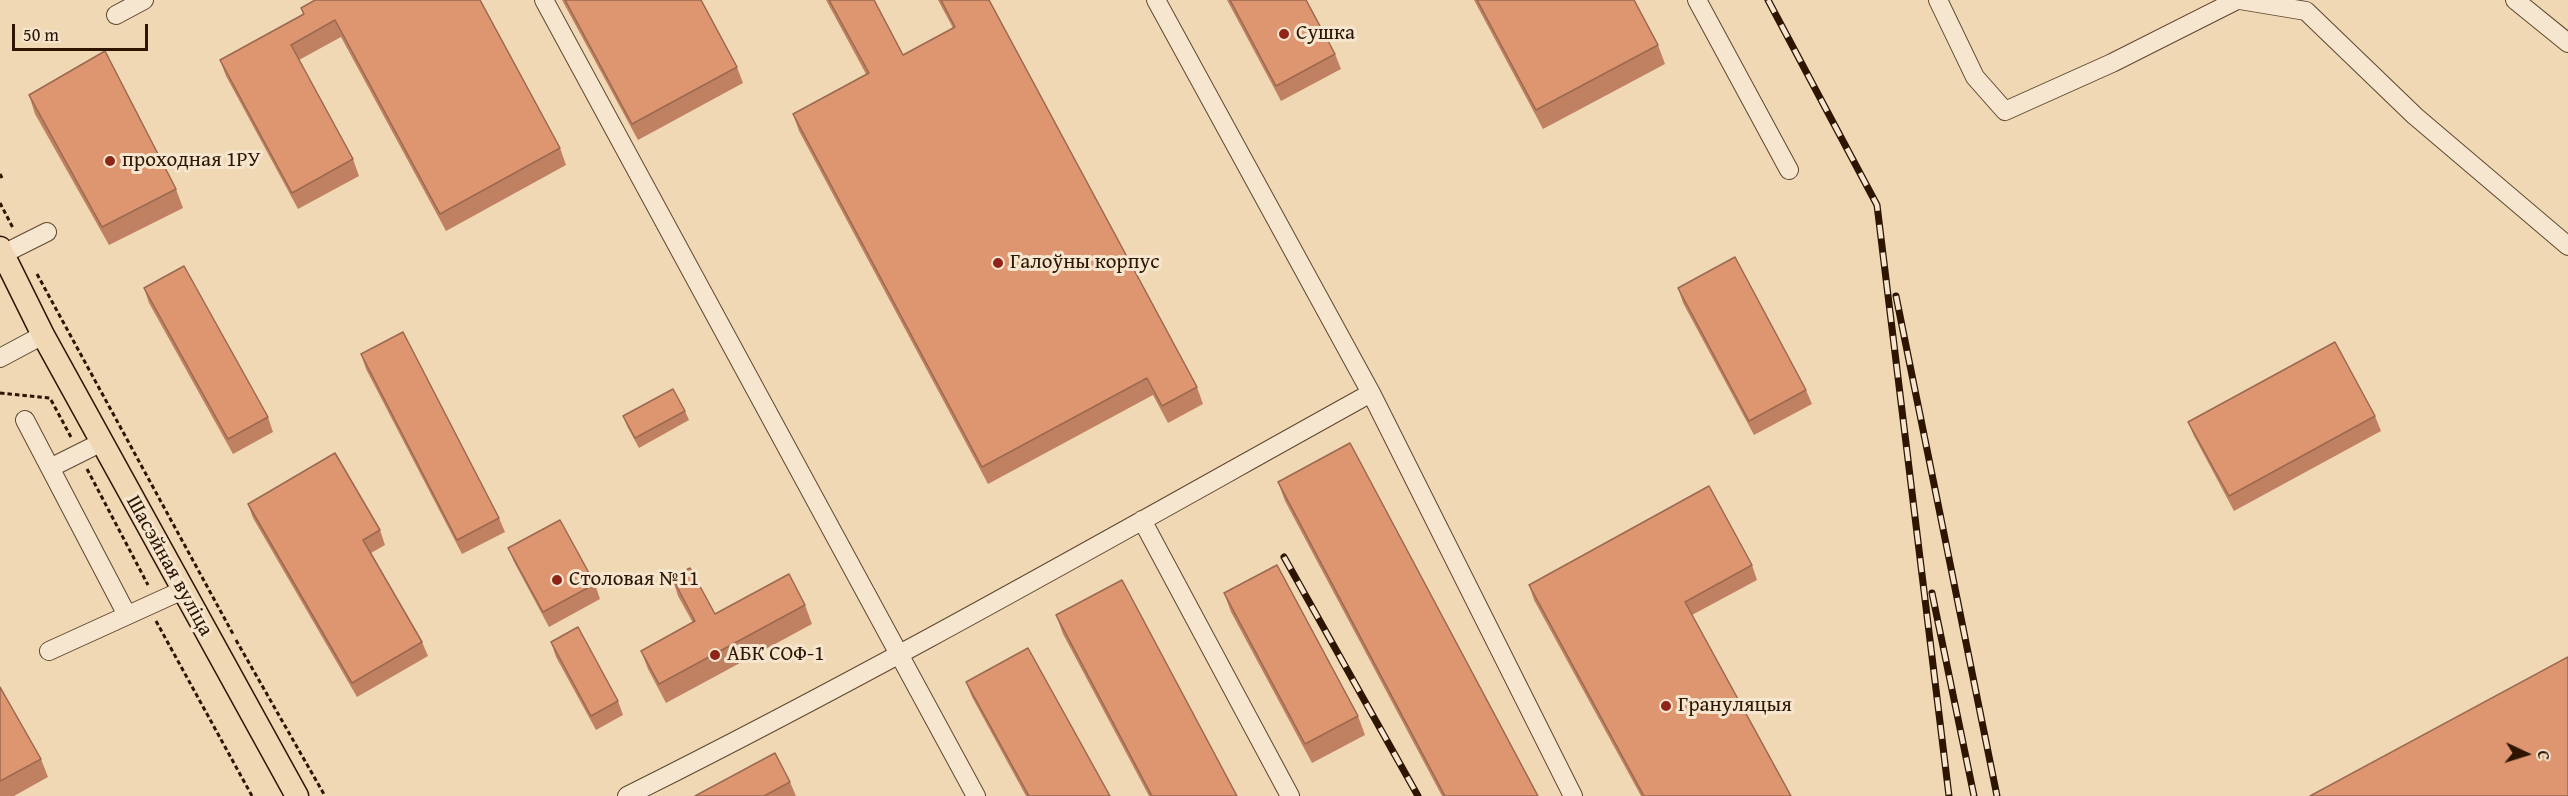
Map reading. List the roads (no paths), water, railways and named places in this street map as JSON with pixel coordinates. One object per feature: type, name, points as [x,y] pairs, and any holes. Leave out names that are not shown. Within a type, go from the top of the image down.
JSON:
[{"type":"main road","points":[[8,249],[43,334]]},
{"type":"main road","points":[[0,282],[43,334]]},
{"type":"main road","name":"Шасэйная вуліца","points":[[43,334],[297,796]]},
{"type":"lane","points":[[116,15],[144,0]]},
{"type":"lane","points":[[544,0],[976,796]]},
{"type":"lane","points":[[1156,0],[1371,393],[1573,796]]},
{"type":"lane","points":[[1697,0],[1789,170]]},
{"type":"lane","points":[[1938,0],[1975,77],[2005,111],[2112,63],[2239,0],[2306,11],[2415,116],[2568,246]]},
{"type":"lane","points":[[2515,0],[2568,43]]},
{"type":"lane","points":[[8,249],[47,232]]},
{"type":"lane","points":[[0,358],[43,334]]},
{"type":"lane","points":[[627,796],[765,727],[899,656],[1371,393]]},
{"type":"lane","points":[[25,420],[127,615]]},
{"type":"lane","points":[[50,468],[102,442]]},
{"type":"lane","points":[[1143,520],[1290,796]]},
{"type":"lane","points":[[49,651],[183,590]]},
{"type":"railway","points":[[1768,0],[1877,205],[1949,796]]},
{"type":"railway","points":[[1896,296],[1997,796]]},
{"type":"railway","points":[[1284,557],[1418,796]]},
{"type":"railway","points":[[1932,593],[1974,796]]},
{"type":"place","name":"Сушка","points":[[1284,34]]},
{"type":"place","name":"проходная 1РУ","points":[[110,161]]},
{"type":"place","name":"Галоўны корпус","points":[[998,263]]},
{"type":"place","name":"Столовая №11","points":[[557,580]]},
{"type":"place","name":"АБК СОФ-1","points":[[715,655]]},
{"type":"place","name":"Грануляцыя","points":[[1666,706]]}]
